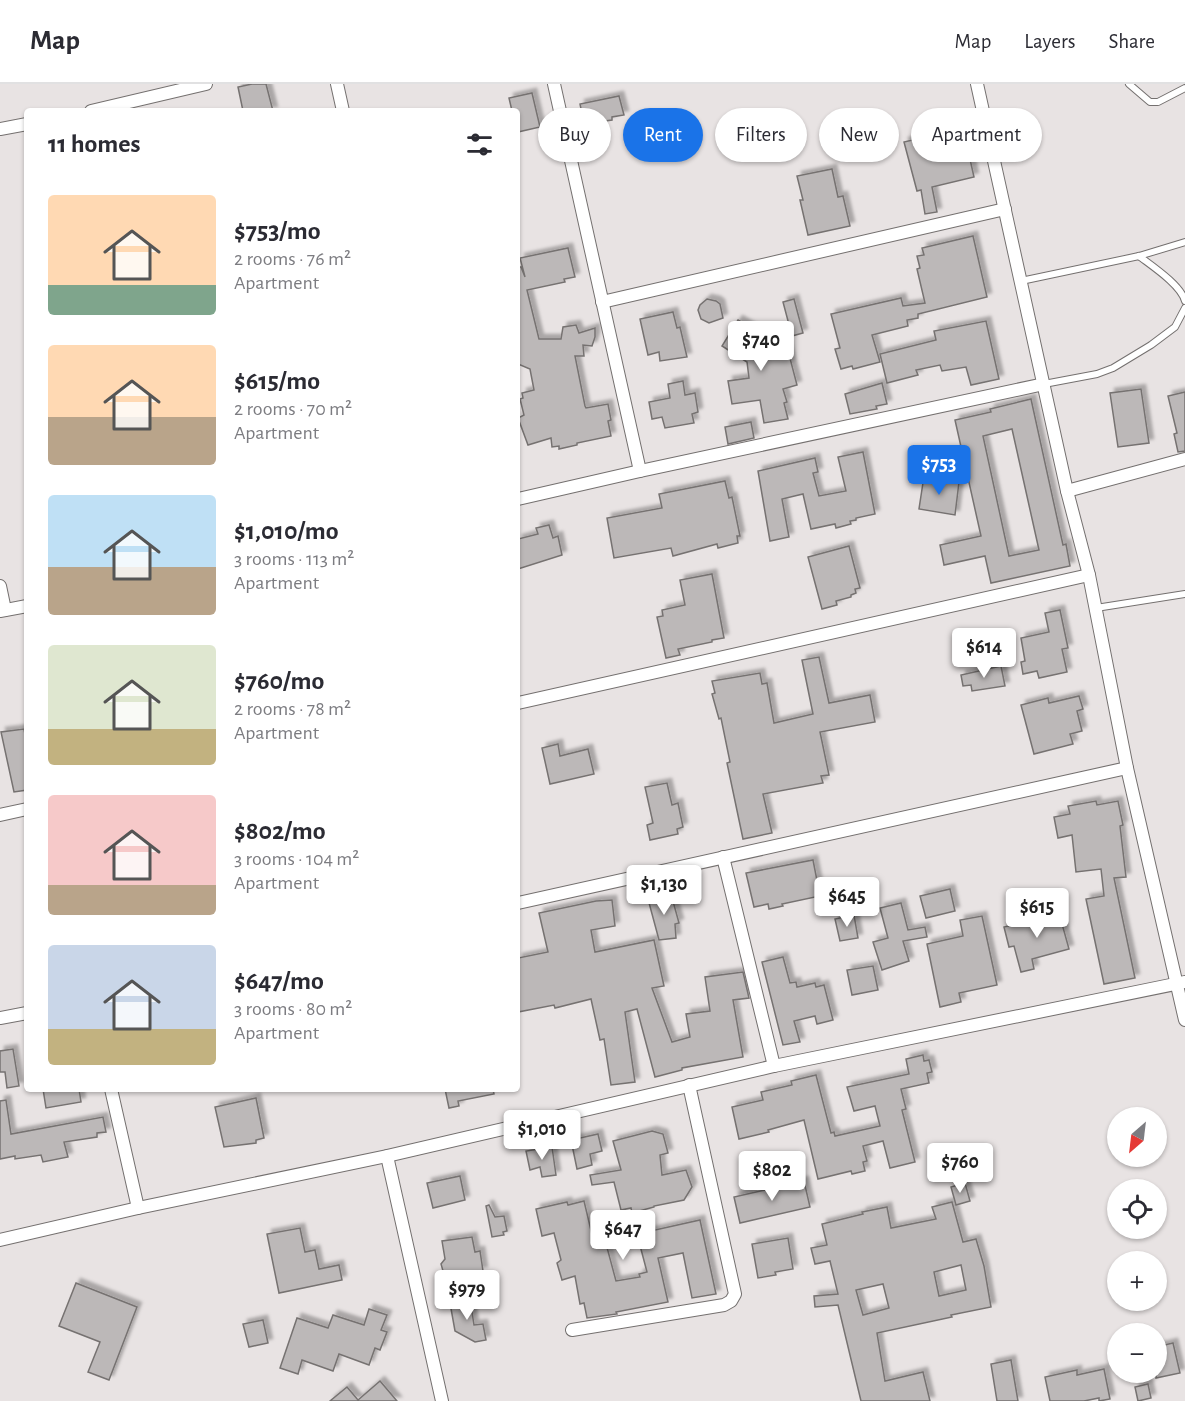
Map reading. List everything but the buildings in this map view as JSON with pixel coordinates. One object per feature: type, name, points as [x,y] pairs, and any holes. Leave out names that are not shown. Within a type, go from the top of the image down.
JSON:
[{"type":"street","points":[[116,108],[206,84]]},
{"type":"street","points":[[337,84],[342,108]]},
{"type":"street","points":[[554,84],[640,471]]},
{"type":"street","points":[[977,84],[1067,491],[1089,575],[1127,768],[1181,982],[1185,1020]]},
{"type":"street","points":[[0,129],[24,125]]},
{"type":"street","points":[[602,302],[1005,209]]},
{"type":"street","points":[[520,499],[1044,384]]},
{"type":"street","points":[[1067,491],[1185,459]]},
{"type":"street","points":[[520,703],[1089,575]]},
{"type":"street","points":[[0,586],[3,611],[24,607]]},
{"type":"street","points":[[520,903],[1127,768]]},
{"type":"street","points":[[0,815],[24,810]]},
{"type":"street","points":[[723,857],[774,1066]]},
{"type":"street","points":[[0,1240],[138,1208],[387,1156],[774,1066],[1181,982]]},
{"type":"street","points":[[0,1018],[24,1013]]},
{"type":"street","points":[[572,1330],[724,1305],[731,1301],[735,1293],[689,1085]]},
{"type":"street","points":[[112,1092],[138,1208]]},
{"type":"street","points":[[387,1156],[442,1401]]},
{"type":"lane","points":[[1129,84],[1150,102],[1158,102],[1185,88]]},
{"type":"lane","points":[[1021,281],[1139,256],[1185,242]]},
{"type":"lane","points":[[1139,256],[1175,286],[1184,296],[1185,301]]},
{"type":"lane","points":[[1044,384],[1097,374],[1113,368],[1175,327],[1185,308]]},
{"type":"lane","points":[[1095,608],[1185,594]]}]
